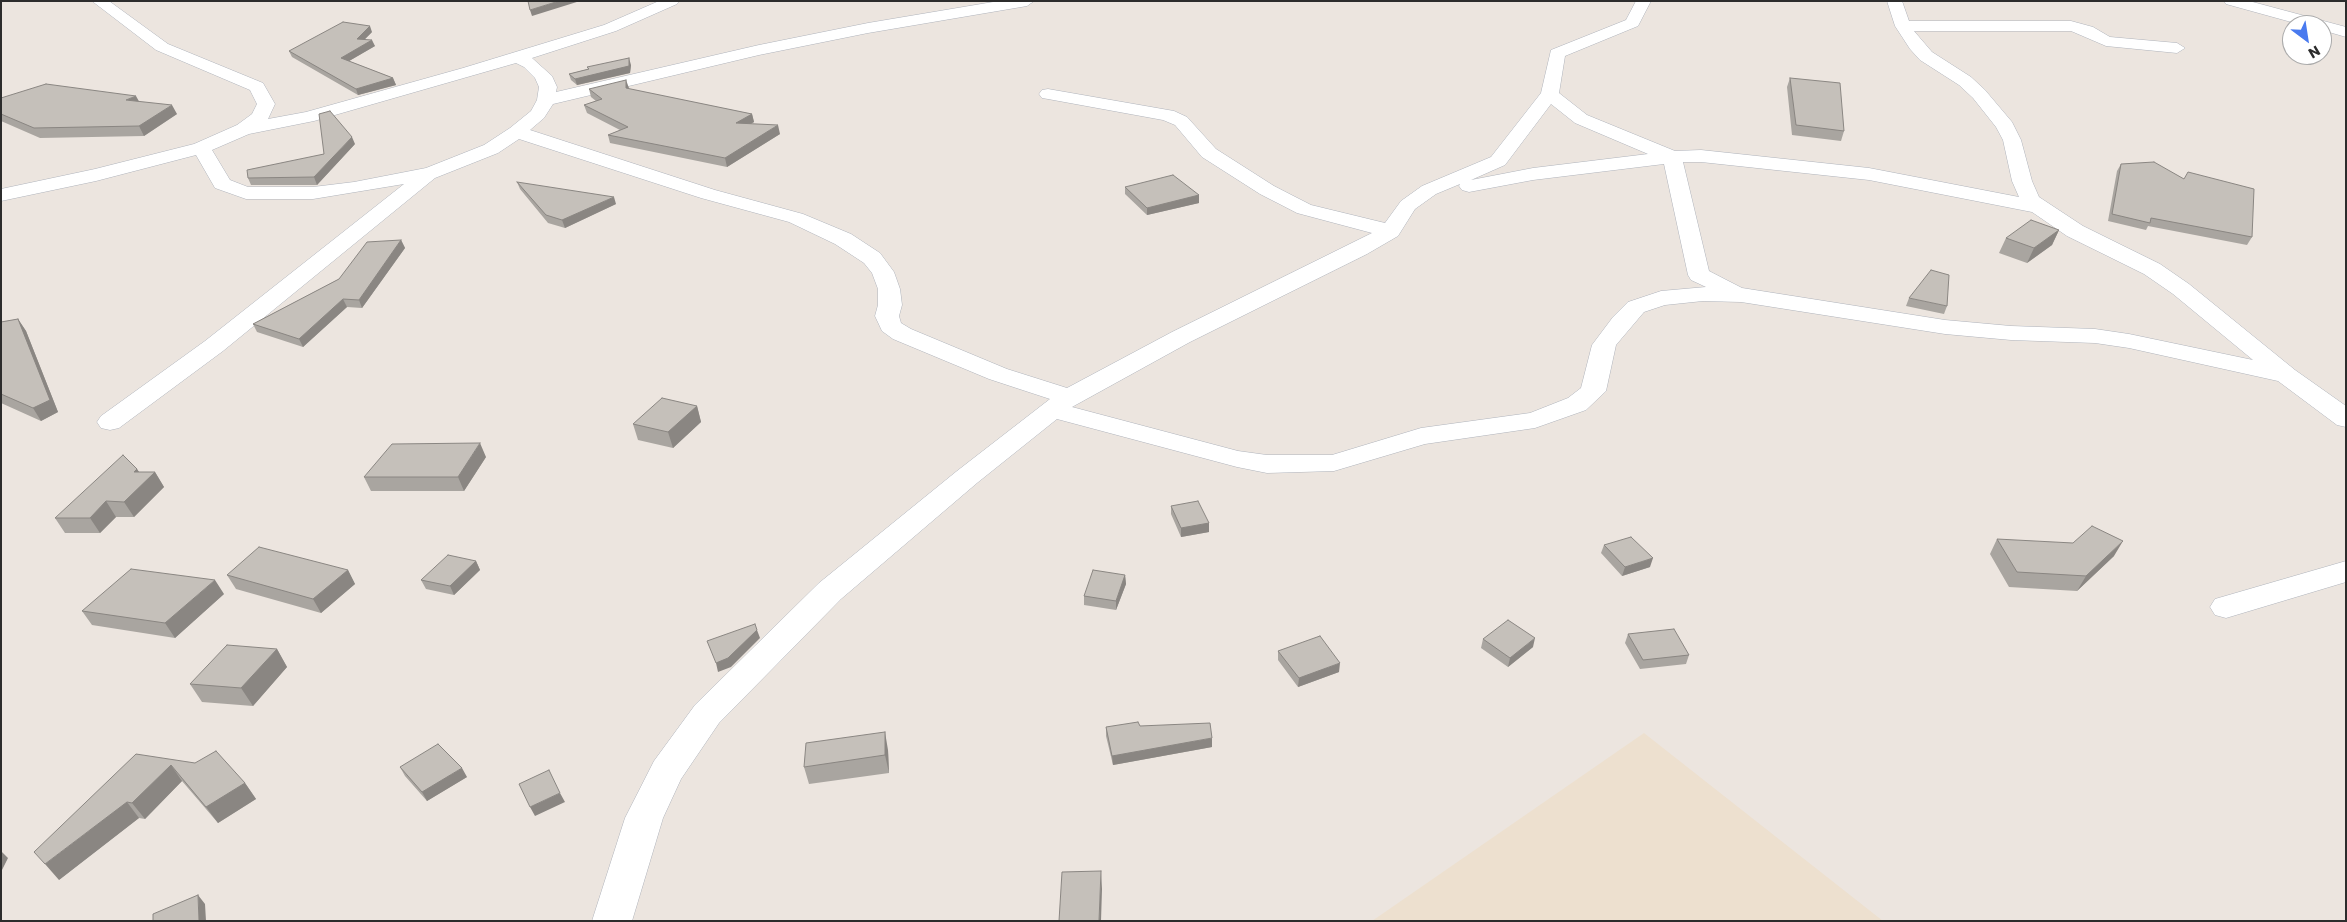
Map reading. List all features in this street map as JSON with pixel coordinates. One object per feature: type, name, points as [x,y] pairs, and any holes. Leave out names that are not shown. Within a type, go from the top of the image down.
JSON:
[{"type":"street","points":[[99,1],[162,47],[257,87],[266,104],[260,117],[244,129]]},
{"type":"street","points":[[1,195],[105,173],[201,148],[244,129],[333,110],[518,57],[610,28],[672,1]]},
{"type":"street","points":[[546,100],[759,50],[868,28],[1027,1]]},
{"type":"street","points":[[612,921],[644,818],[667,771],[707,714],[830,591],[967,477],[1061,404],[1390,231],[1408,205],[1429,190],[1498,162],[1550,94],[1557,53],[1632,23],[1644,1]]},
{"type":"street","points":[[1894,1],[1903,26],[1916,46],[1926,56],[1965,81],[1979,94],[2005,126],[2012,140],[2022,181],[2030,200],[2075,231],[2152,269],[2180,289],[2286,376],[2346,419]]},
{"type":"street","points":[[2230,1],[2346,32]]},
{"type":"street","points":[[1903,26],[2071,26],[2086,30],[2106,41],[2177,48]]},
{"type":"street","points":[[201,148],[222,184],[246,193],[313,193],[354,188],[431,173],[466,161],[517,132],[538,114],[546,100],[548,87],[543,76],[530,63],[518,57]]},
{"type":"street","points":[[1048,94],[1168,115],[1181,120],[1209,153],[1267,190],[1304,209],[1390,231]]},
{"type":"street","points":[[1550,94],[1581,119],[1672,157]]},
{"type":"street","points":[[517,132],[708,194],[796,218],[843,239],[872,258],[883,272],[889,289],[888,321],[890,326],[902,334],[998,374],[1061,404],[1237,459],[1267,464],[1334,463],[1421,436],[1535,420],[1570,407],[1593,391],[1604,345],[1620,322],[1636,307],[1661,298],[1703,294],[1741,295],[1945,327],[2011,333],[2095,336],[2129,340],[2286,376]]},
{"type":"street","points":[[1429,190],[1457,188],[1534,174],[1672,157],[1700,156],[1869,174],[2038,207]]},
{"type":"street","points":[[1672,157],[1699,275],[1741,295]]},
{"type":"street","points":[[110,422],[214,346],[337,246],[431,173]]},
{"type":"street","points":[[2226,607],[2346,571]]},
{"type":"shaded area","points":[[1644,733],[1883,921],[1372,921]]},
{"type":"building","points":[[528,1],[559,1],[530,10]]},
{"type":"building","points":[[343,22],[370,26],[357,39],[372,40],[341,58],[393,78],[356,89],[289,51]]},
{"type":"building","points":[[629,58],[629,66],[575,79],[569,74],[589,69],[587,67]]},
{"type":"building","points":[[1790,78],[1840,83],[1844,131],[1796,125]]},
{"type":"building","points":[[626,80],[626,88],[752,114],[736,123],[778,125],[725,158],[608,135],[628,127],[584,105],[602,99],[589,89]]},
{"type":"building","points":[[46,84],[136,96],[126,100],[172,105],[139,126],[34,128],[1,114],[1,98]]},
{"type":"building","points":[[330,111],[352,137],[314,177],[248,178],[247,170],[324,154],[319,114]]},
{"type":"building","points":[[2154,162],[2184,179],[2188,172],[2254,189],[2252,237],[2151,218],[2150,223],[2112,214],[2121,164]]},
{"type":"building","points":[[1173,175],[1199,195],[1147,208],[1125,187]]},
{"type":"building","points":[[517,182],[614,197],[562,220],[546,215]]},
{"type":"building","points":[[2031,220],[2059,230],[2034,248],[2006,238]]},
{"type":"building","points":[[401,240],[359,300],[343,299],[299,339],[253,324],[339,279],[367,242]]},
{"type":"building","points":[[1931,270],[1949,275],[1947,306],[1909,298]]},
{"type":"building","points":[[18,319],[50,400],[33,408],[1,394],[1,322]]},
{"type":"building","points":[[662,398],[697,406],[668,432],[633,424]]},
{"type":"building","points":[[480,443],[458,477],[364,477],[392,444]]},
{"type":"building","points":[[123,455],[137,469],[134,472],[155,472],[124,502],[106,501],[90,518],[55,518]]},
{"type":"building","points":[[1198,501],[1209,523],[1181,528],[1171,506]]},
{"type":"building","points":[[2092,526],[2123,541],[2086,576],[2017,572],[1997,539],[2073,543]]},
{"type":"building","points":[[1631,537],[1653,558],[1625,567],[1604,545]]},
{"type":"building","points":[[259,547],[348,570],[313,599],[227,575]]},
{"type":"building","points":[[448,555],[476,561],[450,586],[421,580]]},
{"type":"building","points":[[131,569],[215,580],[165,623],[82,611]]},
{"type":"building","points":[[1093,570],[1125,575],[1116,601],[1084,596]]},
{"type":"building","points":[[1508,620],[1535,638],[1510,658],[1483,639]]},
{"type":"building","points":[[755,624],[757,630],[728,658],[716,663],[707,641]]},
{"type":"building","points":[[1674,629],[1689,655],[1643,660],[1628,634]]},
{"type":"building","points":[[1320,636],[1340,663],[1299,678],[1278,651]]},
{"type":"building","points":[[227,645],[277,649],[241,688],[190,684]]},
{"type":"building","points":[[1138,722],[1140,726],[1210,723],[1212,738],[1112,756],[1106,727]]},
{"type":"building","points":[[885,732],[885,755],[804,767],[806,743]]},
{"type":"building","points":[[438,744],[462,768],[422,792],[400,767]]},
{"type":"building","points":[[216,751],[245,783],[206,807],[171,765],[132,803],[127,802],[45,864],[34,852],[136,754],[195,763]]},
{"type":"building","points":[[549,770],[560,793],[530,807],[519,784]]},
{"type":"building","points":[[1101,871],[1099,921],[1059,921],[1062,872]]},
{"type":"building","points":[[198,895],[199,921],[153,921],[153,914]]}]
